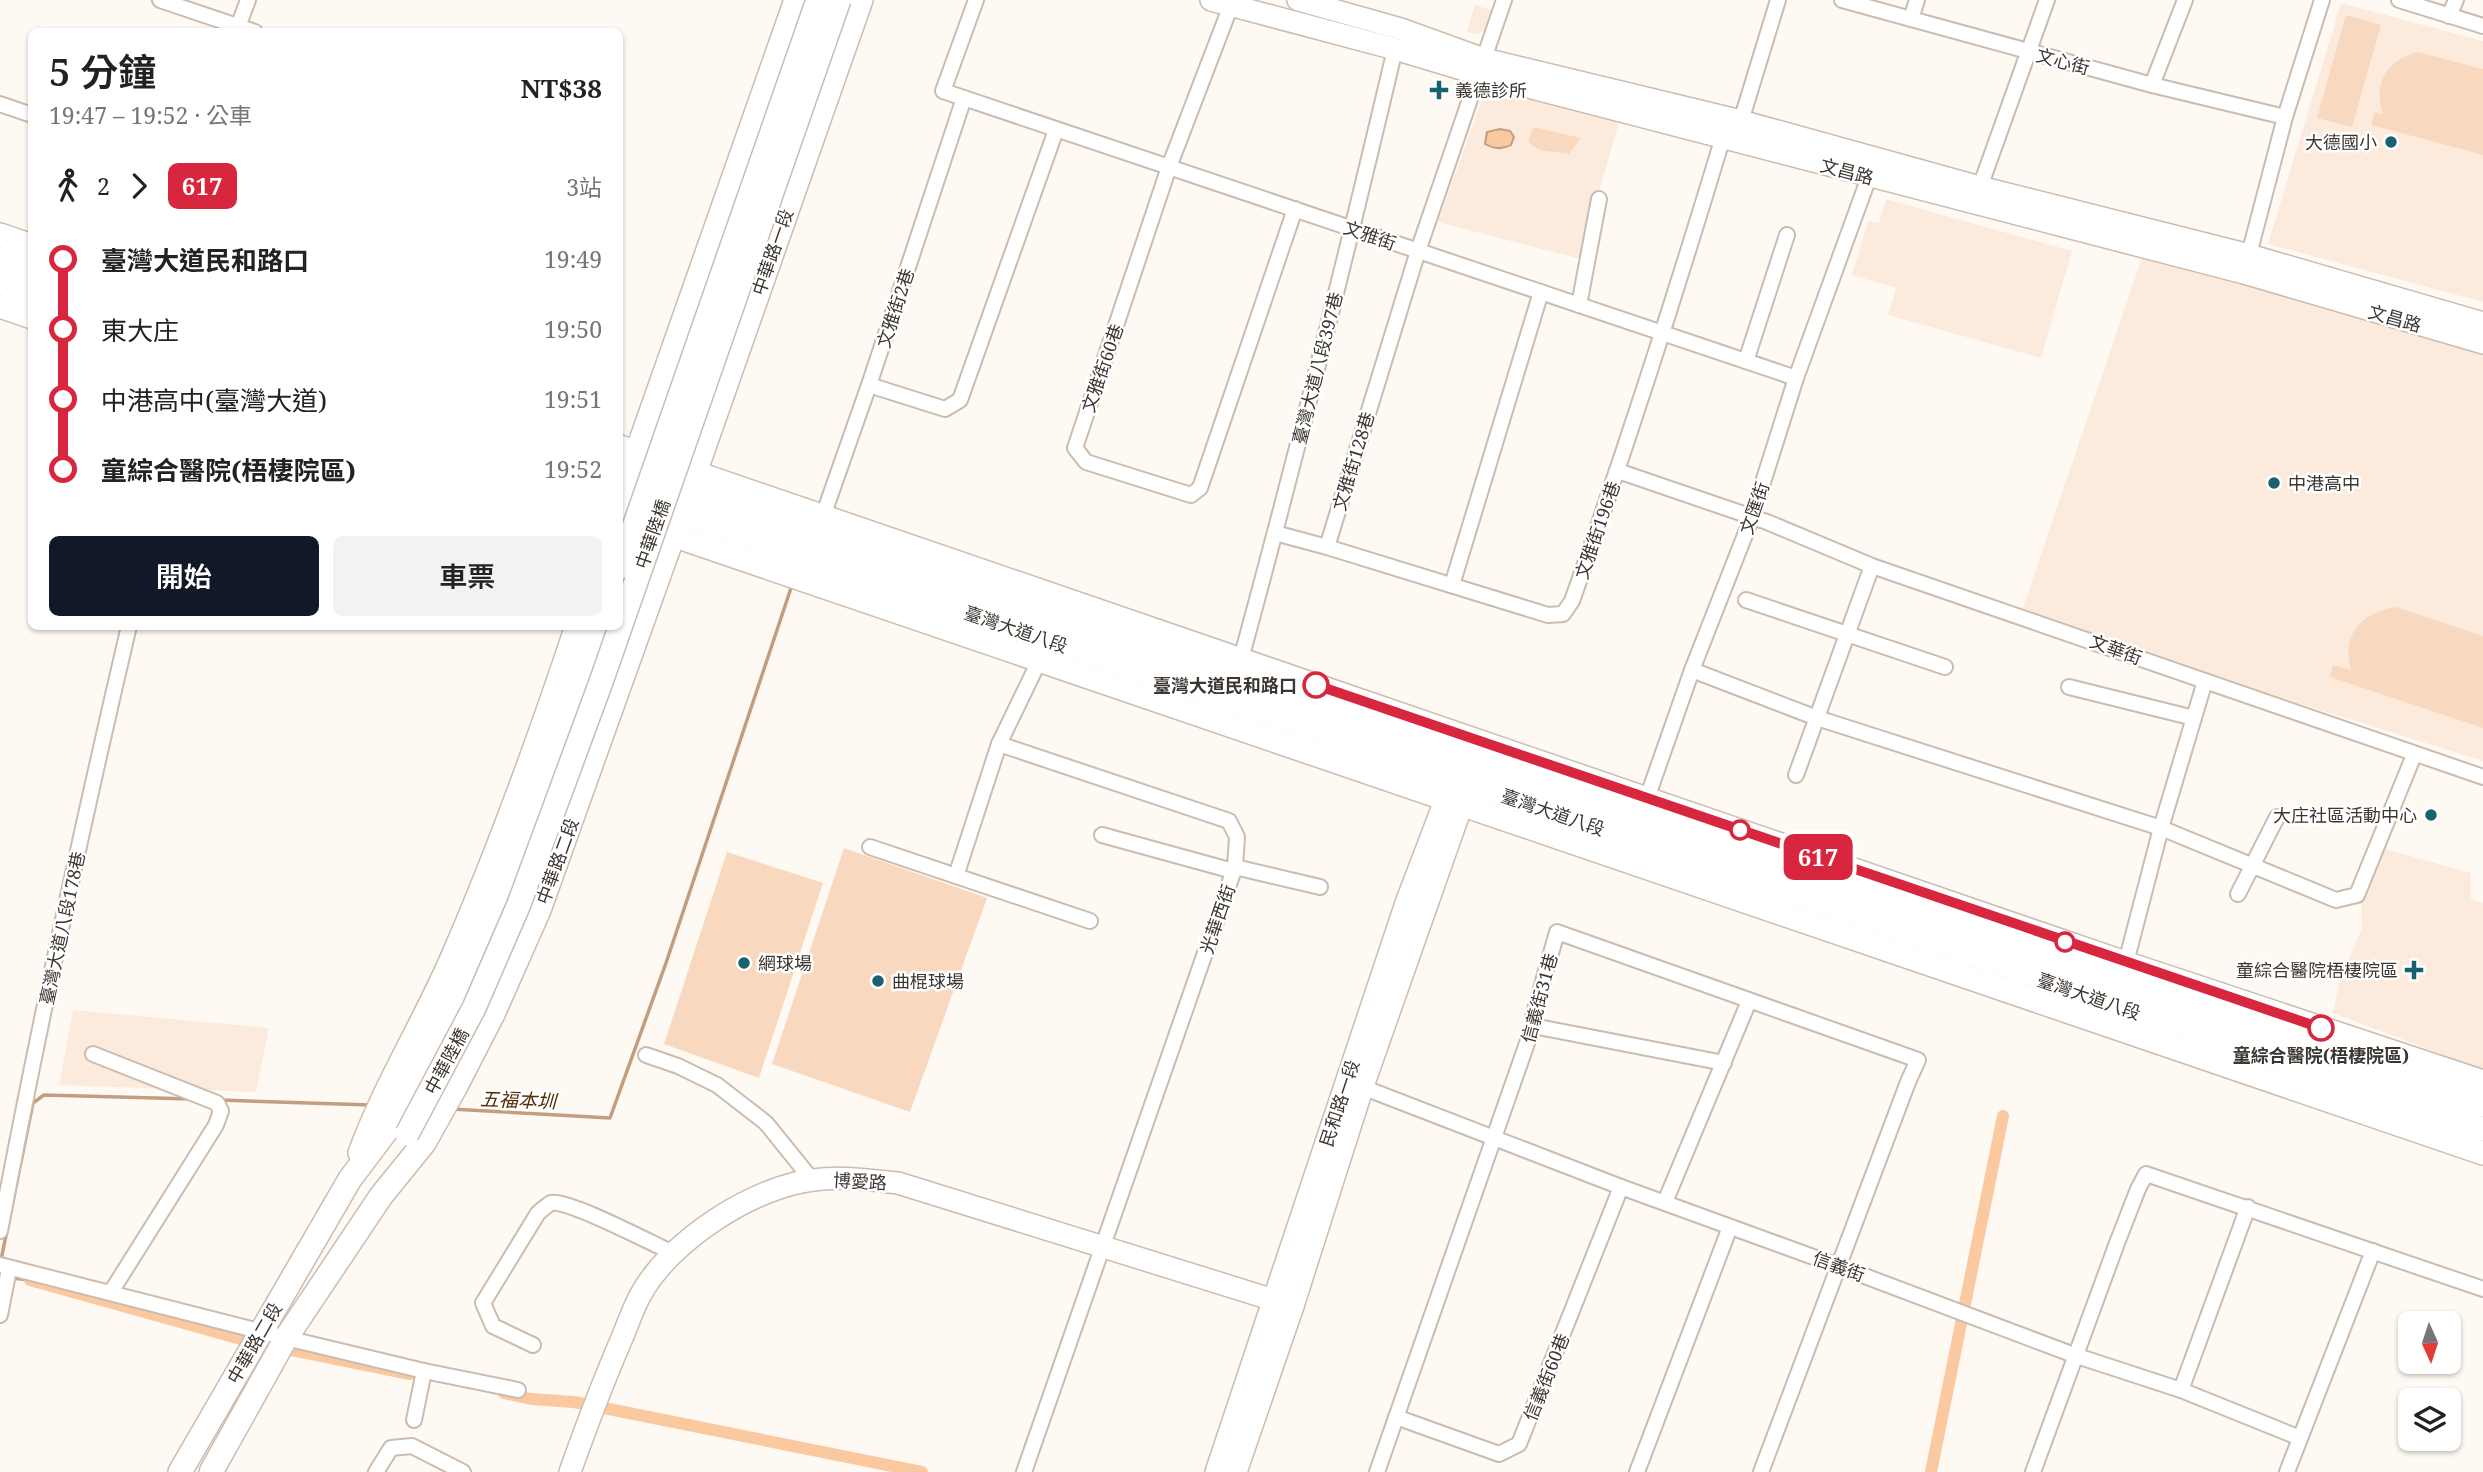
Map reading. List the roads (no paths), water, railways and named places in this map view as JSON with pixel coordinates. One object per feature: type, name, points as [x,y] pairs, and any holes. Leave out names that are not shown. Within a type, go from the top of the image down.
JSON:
[{"type":"main road","points":[[623,482],[796,0]]},
{"type":"main road","name":"中華陸橋","points":[[623,558],[818,0]]},
{"type":"main road","name":"中華陸橋","points":[[623,617],[839,0]]},
{"type":"main road","name":"中華路一段","points":[[684,504],[861,0]]},
{"type":"main road","points":[[0,235],[28,245]]},
{"type":"main road","points":[[0,259],[28,268]]},
{"type":"main road","points":[[0,282],[28,292]]},
{"type":"main road","points":[[0,306],[28,316]]},
{"type":"main road","name":"臺灣大道八段","points":[[623,482],[2116,994],[2483,1129]]},
{"type":"main road","name":"臺灣大道八段","points":[[623,482],[1051,629],[1216,674],[1465,771],[2116,994],[2483,1105]]},
{"type":"main road","name":"臺灣大道八段","points":[[684,504],[823,516],[1051,629],[1241,659],[1465,771]]},
{"type":"main road","name":"中華路二段","points":[[211,1472],[286,1338],[381,1196],[424,1143],[456,1086],[510,976],[543,898],[684,504]]},
{"type":"main road","name":"中華路二段","points":[[180,1472],[350,1179],[373,1117],[435,995],[481,890],[576,630]]},
{"type":"main road","name":"中華陸橋","points":[[399,1130],[500,897],[598,630]]},
{"type":"main road","name":"中華陸橋","points":[[399,1130],[474,1008],[519,904],[618,630]]},
{"type":"main road","name":"臺灣大道八段","points":[[2116,994],[2483,1082]]},
{"type":"main road","name":"臺灣大道八段","points":[[2116,994],[2483,1153]]},
{"type":"main road","name":"中華路二段","points":[[350,1179],[399,1130]]},
{"type":"main road","name":"中華路二段","points":[[381,1196],[399,1130]]},
{"type":"street","points":[[160,0],[234,28]]},
{"type":"street","points":[[237,28],[248,0]]},
{"type":"street","name":"文雅街","points":[[976,0],[943,91],[1796,378]]},
{"type":"street","name":"文昌路","points":[[1297,0],[1401,29],[1481,66],[1869,177],[2247,264],[2483,323]]},
{"type":"street","name":"文雅街128巷","points":[[1327,547],[1418,251],[1504,0]]},
{"type":"street","points":[[1723,137],[1741,121],[1778,0]]},
{"type":"street","name":"文心街","points":[[1842,0],[2152,85],[2285,117]]},
{"type":"street","points":[[1911,19],[1917,0]]},
{"type":"street","points":[[1980,187],[2048,0]]},
{"type":"street","points":[[2152,85],[2185,0]]},
{"type":"street","points":[[2247,264],[2285,117],[2322,0]]},
{"type":"street","points":[[2399,0],[2483,26]]},
{"type":"street","points":[[2449,16],[2456,0]]},
{"type":"street","points":[[1169,167],[1225,2]]},
{"type":"street","name":"文昌路","points":[[1225,2],[1395,49],[1741,121],[1861,153],[2247,264],[2483,343]]},
{"type":"street","name":"臺灣大道八段397巷","points":[[1241,659],[1353,229],[1395,49]]},
{"type":"street","name":"文雅街2巷","points":[[823,516],[964,98]]},
{"type":"street","points":[[0,104],[28,114]]},
{"type":"street","points":[[869,385],[945,409],[960,400],[1056,130]]},
{"type":"street","name":"文雅街196巷","points":[[1452,586],[1548,615],[1563,614],[1572,601],[1663,333],[1723,137]]},
{"type":"street","points":[[1861,153],[1869,177]]},
{"type":"street","name":"文雅街60巷","points":[[1169,167],[1075,448],[1086,462],[1191,495],[1200,488],[1295,209]]},
{"type":"street","name":"文匯街","points":[[1636,830],[1692,670],[1752,517],[1796,378],[1869,177]]},
{"type":"street","points":[[1579,305],[1599,199]]},
{"type":"street","points":[[1746,361],[1787,235]]},
{"type":"street","points":[[1275,533],[1452,586],[1541,292]]},
{"type":"street","name":"文華街","points":[[1618,471],[1752,517],[1872,566],[2483,777]]},
{"type":"street","points":[[1796,775],[1872,566]]},
{"type":"street","points":[[1746,600],[1945,667]]},
{"type":"street","points":[[956,876],[999,744],[1051,629]]},
{"type":"street","name":"臺灣大道八段178巷","points":[[0,1231],[27,1088],[97,764],[129,630]]},
{"type":"street","points":[[1216,674],[1241,659]]},
{"type":"street","points":[[1692,670],[1817,718],[2161,828],[2336,900],[2357,895],[2414,755]]},
{"type":"street","points":[[2116,994],[2161,828],[2205,681]]},
{"type":"street","points":[[2069,687],[2194,718]]},
{"type":"street","name":"光華西街","points":[[999,744],[1229,821],[1237,837],[1234,869],[1024,1472]]},
{"type":"street","name":"民和路一段","points":[[1236,1472],[1284,1304],[1354,1084],[1406,903],[1465,771]]},
{"type":"street","points":[[2238,894],[2277,817]]},
{"type":"street","points":[[1102,835],[1234,869],[1320,887]]},
{"type":"street","points":[[870,847],[1090,921]]},
{"type":"street","name":"信義街31巷","points":[[1377,1472],[1533,1026],[1533,1017],[1557,932],[1749,1001]]},
{"type":"street","points":[[1665,1202],[1749,1001],[1918,1060],[1761,1472]]},
{"type":"street","points":[[1533,1026],[1724,1063]]},
{"type":"street","points":[[93,1054],[217,1103],[221,1111],[216,1125],[111,1292]]},
{"type":"street","points":[[646,1055],[678,1066],[717,1085],[766,1123],[812,1180]]},
{"type":"street","name":"信義街","points":[[1354,1084],[1621,1187],[2074,1355],[2181,1390],[2300,1438]]},
{"type":"street","points":[[2032,1472],[2074,1355],[2146,1174],[2483,1289]]},
{"type":"street","name":"博愛路","points":[[570,1472],[596,1397],[641,1293],[673,1253],[713,1221],[758,1195],[812,1180],[850,1178],[898,1183],[1284,1304]]},
{"type":"street","name":"信義街60巷","points":[[1396,1417],[1499,1454],[1520,1444],[1621,1187]]},
{"type":"street","points":[[533,1345],[493,1326],[483,1303],[538,1213],[549,1203],[559,1203],[580,1210],[673,1253]]},
{"type":"street","points":[[2181,1390],[2248,1207]]},
{"type":"street","points":[[1637,1472],[1730,1227]]},
{"type":"street","points":[[2287,1472],[2373,1251]]},
{"type":"street","points":[[0,1315],[5,1267],[286,1338],[518,1390]]},
{"type":"street","name":"民和路一段","points":[[1216,1472],[1284,1304]]},
{"type":"street","points":[[414,1420],[424,1371]]},
{"type":"street","points":[[376,1472],[391,1448],[412,1446],[463,1472]]},
{"type":"waterway","name":"五福本圳","points":[[451,1109],[610,1118],[666,963],[791,588]]},
{"type":"waterway","name":"五福本圳","points":[[1,1260],[33,1103],[44,1095],[192,1099]]},
{"type":"waterway","name":"五福本圳","points":[[220,1100],[370,1105]]},
{"type":"waterway","points":[[1931,1472],[2003,1116]]},
{"type":"waterway","points":[[12,1278],[30,1280]]},
{"type":"waterway","points":[[30,1280],[259,1344]]},
{"type":"waterway","points":[[277,1347],[410,1374]]},
{"type":"waterway","points":[[504,1393],[531,1399],[574,1402],[922,1472]]},
{"type":"place","name":"義德診所","points":[[1439,90]]},
{"type":"place","name":"大德國小","points":[[2391,142]]},
{"type":"place","name":"中港高中","points":[[2274,483]]},
{"type":"place","name":"臺灣大道民和路口","points":[[1316,685]]},
{"type":"place","name":"大庄社區活動中心","points":[[2431,815]]},
{"type":"place","name":"網球場","points":[[744,963]]},
{"type":"place","name":"童綜合醫院梧棲院區","points":[[2414,970]]},
{"type":"place","name":"曲棍球場","points":[[878,981]]},
{"type":"place","name":"童綜合醫院(梧棲院區)","points":[[2321,1028]]}]
